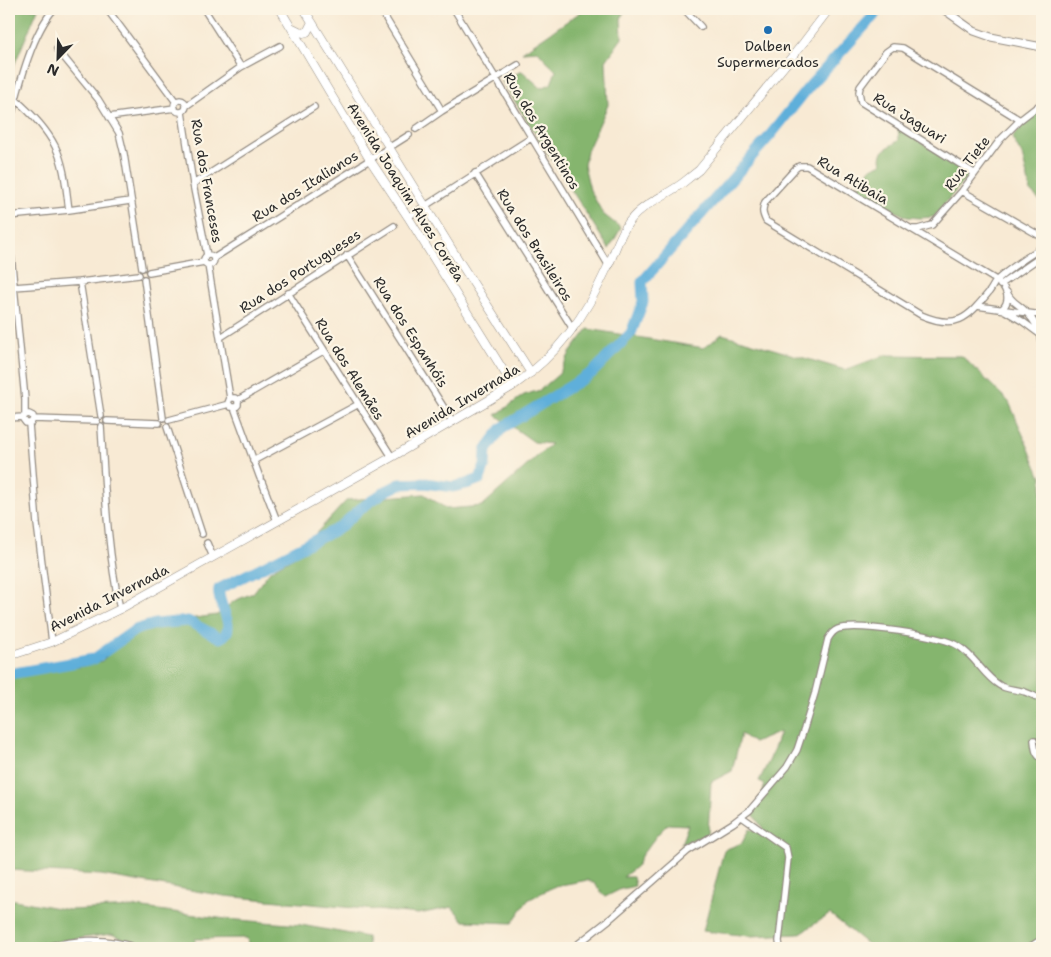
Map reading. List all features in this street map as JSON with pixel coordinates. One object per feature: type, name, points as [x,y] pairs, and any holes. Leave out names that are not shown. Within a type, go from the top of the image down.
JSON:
[{"type":"main road","name":"Avenida Joaquim Alves Corrêa","points":[[280,9],[370,160],[408,217],[513,386]]},
{"type":"main road","name":"Avenida Joaquim Alves Corrêa","points":[[304,9],[389,148],[532,373]]},
{"type":"main road","name":"Avenida Invernada","points":[[9,656],[52,642],[120,609],[392,458],[532,373],[552,355],[573,329],[593,298],[623,232],[638,211],[684,183],[699,170],[829,9]]},
{"type":"main road","points":[[293,28],[303,34],[309,29],[312,22]]},
{"type":"street","points":[[9,125],[15,99],[41,29],[54,9]]},
{"type":"street","points":[[107,9],[176,105],[178,112],[182,112],[186,106],[241,67],[280,46]]},
{"type":"street","points":[[204,9],[241,67]]},
{"type":"street","points":[[380,9],[442,111]]},
{"type":"street","name":"Rua dos Argentinos","points":[[454,9],[608,266]]},
{"type":"street","points":[[684,9],[700,27]]},
{"type":"street","points":[[943,9],[974,31],[991,37],[1042,47]]},
{"type":"street","name":"Rua Jaguari","points":[[974,173],[861,102],[860,87],[886,52],[893,47],[903,48],[1020,120]]},
{"type":"street","points":[[57,49],[98,99],[119,133],[142,268],[139,270],[142,277],[164,420],[162,428],[167,427],[202,534]]},
{"type":"street","points":[[416,129],[518,65]]},
{"type":"street","points":[[15,99],[30,113],[55,146],[62,166],[69,210]]},
{"type":"street","points":[[109,117],[176,105],[183,101],[186,106]]},
{"type":"street","name":"Rua Tiete","points":[[910,229],[918,230],[932,225],[962,191],[1000,140],[1020,120],[1042,103]]},
{"type":"street","points":[[193,184],[314,107]]},
{"type":"street","name":"Rua dos Franceses","points":[[182,112],[193,184],[207,255]]},
{"type":"street","name":"Rua dos Italianos","points":[[214,258],[409,135]]},
{"type":"street","points":[[408,217],[531,138]]},
{"type":"street","name":"Rua Atibaia","points":[[977,306],[959,321],[949,323],[939,322],[921,315],[766,221],[762,214],[762,208],[765,202],[796,168],[807,166],[996,280],[1004,287],[1014,303],[1027,312],[1041,335]]},
{"type":"street","name":"Rua dos Brasileiros","points":[[475,174],[573,329]]},
{"type":"street","points":[[962,191],[1042,237]]},
{"type":"street","points":[[9,216],[130,201]]},
{"type":"street","name":"Rua dos Portugueses","points":[[221,337],[347,254],[394,226]]},
{"type":"street","points":[[9,234],[24,416]]},
{"type":"street","points":[[977,306],[996,280],[1042,247]]},
{"type":"street","points":[[149,272],[213,263],[214,258],[210,254],[204,257],[206,263]]},
{"type":"street","name":"Rua dos Espanhóis","points":[[347,254],[453,422]]},
{"type":"street","points":[[991,289],[1004,287],[1042,256]]},
{"type":"street","name":"Rua dos Franceses","points":[[206,263],[221,337],[231,403],[277,521]]},
{"type":"street","points":[[142,268],[146,268],[149,272]]},
{"type":"street","points":[[14,286],[148,277],[149,272]]},
{"type":"street","points":[[80,282],[100,421],[106,509],[114,582],[120,609]]},
{"type":"street","points":[[1002,309],[1006,303],[1004,287]]},
{"type":"street","name":"Rua dos Alemães","points":[[288,293],[392,458]]},
{"type":"street","points":[[977,306],[1042,314]]},
{"type":"street","points":[[1002,309],[1041,335]]},
{"type":"street","points":[[1042,325],[1042,342]]},
{"type":"street","points":[[31,422],[100,421],[106,424],[107,421],[164,420],[231,403],[236,398],[238,400],[323,351]]},
{"type":"street","points":[[253,461],[357,405]]},
{"type":"street","points":[[9,418],[30,414],[37,524],[52,642]]},
{"type":"street","points":[[207,543],[213,557]]},
{"type":"street","points":[[573,948],[688,852],[750,810],[792,760],[815,693],[826,644],[832,632],[837,629],[876,628],[933,637],[955,644],[969,653],[999,686],[1024,692],[1042,700]]},
{"type":"street","points":[[1034,740],[1037,756],[1042,760]]},
{"type":"street","points":[[742,816],[786,848],[788,858],[779,941],[780,948]]},
{"type":"street","points":[[1028,948],[1042,939]]},
{"type":"street","points":[[40,948],[73,942],[107,940],[137,948]]},
{"type":"street","points":[[73,942],[76,948]]},
{"type":"green space","points":[[9,9],[38,9],[9,77]]},
{"type":"green space","points":[[585,9],[625,9],[621,19],[622,38],[606,61],[608,105],[587,151],[584,165],[590,190],[603,214],[621,228],[609,249],[502,81],[522,71],[541,88],[551,84],[556,71],[538,51],[522,52]]},
{"type":"green space","points":[[1042,106],[1042,202],[1031,192],[1022,155],[1012,138]]},
{"type":"green space","points":[[898,128],[970,173],[934,217],[907,217],[855,191],[871,168],[882,163],[883,152],[899,140]]},
{"type":"green space","points":[[588,329],[704,348],[722,334],[845,370],[885,355],[962,356],[1009,402],[1040,475],[1042,475],[1042,948],[872,948],[830,914],[799,934],[750,936],[703,931],[724,850],[742,843],[749,829],[760,833],[763,829],[753,814],[765,785],[759,781],[780,732],[754,743],[741,734],[732,771],[711,782],[708,834],[681,844],[688,825],[668,824],[641,856],[637,866],[623,877],[633,877],[635,886],[621,889],[605,897],[595,884],[588,880],[555,886],[528,900],[512,923],[464,921],[452,907],[419,914],[225,896],[101,875],[9,870],[9,671],[79,667],[102,661],[137,626],[217,615],[234,601],[253,593],[270,571],[295,556],[347,500],[424,494],[447,509],[482,506],[551,444],[534,442],[496,415],[524,395],[540,390],[559,374],[570,353]]},
{"type":"green space","points":[[9,899],[69,910],[136,907],[226,919],[301,925],[367,937],[368,948],[307,948],[294,945],[249,948],[247,938],[195,939],[196,948],[148,948],[111,934],[9,948]]},
{"type":"waterway","points":[[9,674],[94,659],[135,630],[155,624],[188,621],[220,638],[226,634],[228,623],[219,595],[219,589],[339,528],[360,509],[384,492],[400,484],[425,483],[453,487],[480,479],[485,465],[486,450],[502,428],[592,373],[631,333],[643,302],[642,282],[768,138],[808,88],[880,9]]},
{"type":"place","name":"Dalben Supermercados","points":[[768,30]]}]
